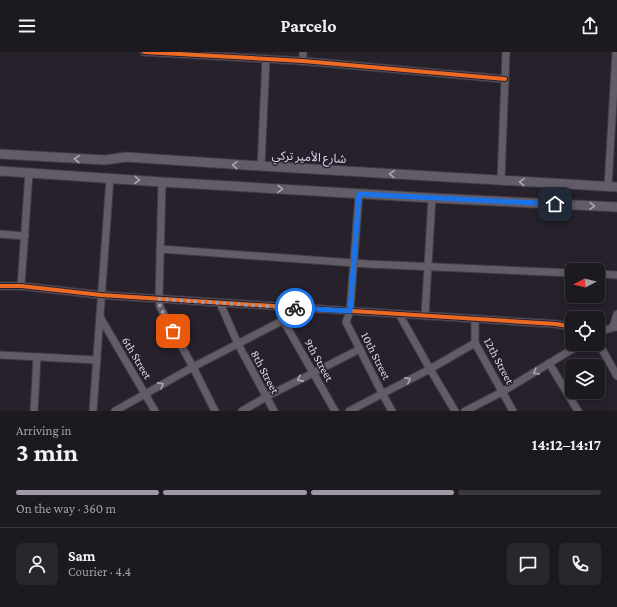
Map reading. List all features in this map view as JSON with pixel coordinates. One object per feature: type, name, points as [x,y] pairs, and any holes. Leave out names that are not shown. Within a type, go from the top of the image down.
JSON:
[{"type":"main road","name":"شارع الأمير تركي","points":[[0,154],[162,182],[617,207]]},
{"type":"main road","name":"شارع الأمير تركي","points":[[0,171],[29,173],[105,171],[126,157],[612,187]]},
{"type":"street","points":[[144,52],[251,55],[266,59],[505,79]]},
{"type":"street","points":[[303,52],[303,61]]},
{"type":"street","points":[[501,180],[506,52]]},
{"type":"street","points":[[612,187],[616,52]]},
{"type":"street","points":[[261,166],[266,59]]},
{"type":"street","points":[[94,411],[100,317],[105,171]]},
{"type":"street","points":[[21,286],[29,173]]},
{"type":"street","points":[[162,182],[160,307],[215,411]]},
{"type":"street","name":"10th Street","points":[[359,194],[350,311],[346,322],[392,411]]},
{"type":"street","points":[[425,316],[432,198]]},
{"type":"street","points":[[0,234],[25,236]]},
{"type":"street","points":[[160,249],[354,262],[565,273]]},
{"type":"street","points":[[605,274],[617,275]]},
{"type":"street","points":[[0,286],[21,286],[101,295],[565,326]]},
{"type":"street","name":"8th Street","points":[[220,303],[238,344],[274,411]]},
{"type":"street","points":[[115,411],[193,367],[305,308]]},
{"type":"street","points":[[399,314],[455,411]]},
{"type":"street","points":[[605,330],[615,327],[617,314]]},
{"type":"street","name":"6th Street","points":[[100,317],[154,411]]},
{"type":"street","name":"12th Street","points":[[475,319],[475,343],[513,411]]},
{"type":"street","name":"9th Street","points":[[283,320],[335,411]]},
{"type":"street","points":[[349,411],[430,369],[475,343]]},
{"type":"street","points":[[242,411],[266,397],[360,349]]},
{"type":"street","points":[[466,411],[502,392],[569,351]]},
{"type":"street","points":[[603,351],[617,376]]},
{"type":"street","points":[[0,355],[97,360]]},
{"type":"street","points":[[34,411],[37,357]]},
{"type":"street","points":[[549,363],[578,411]]},
{"type":"cycle path","points":[[144,52],[303,61],[505,79]]},
{"type":"cycle path","points":[[0,286],[21,286],[101,295],[565,326]]},
{"type":"way so far","points":[[173,331],[160,307],[159,299],[295,308]]},
{"type":"route","points":[[295,308],[350,311],[359,194],[555,204]]}]
